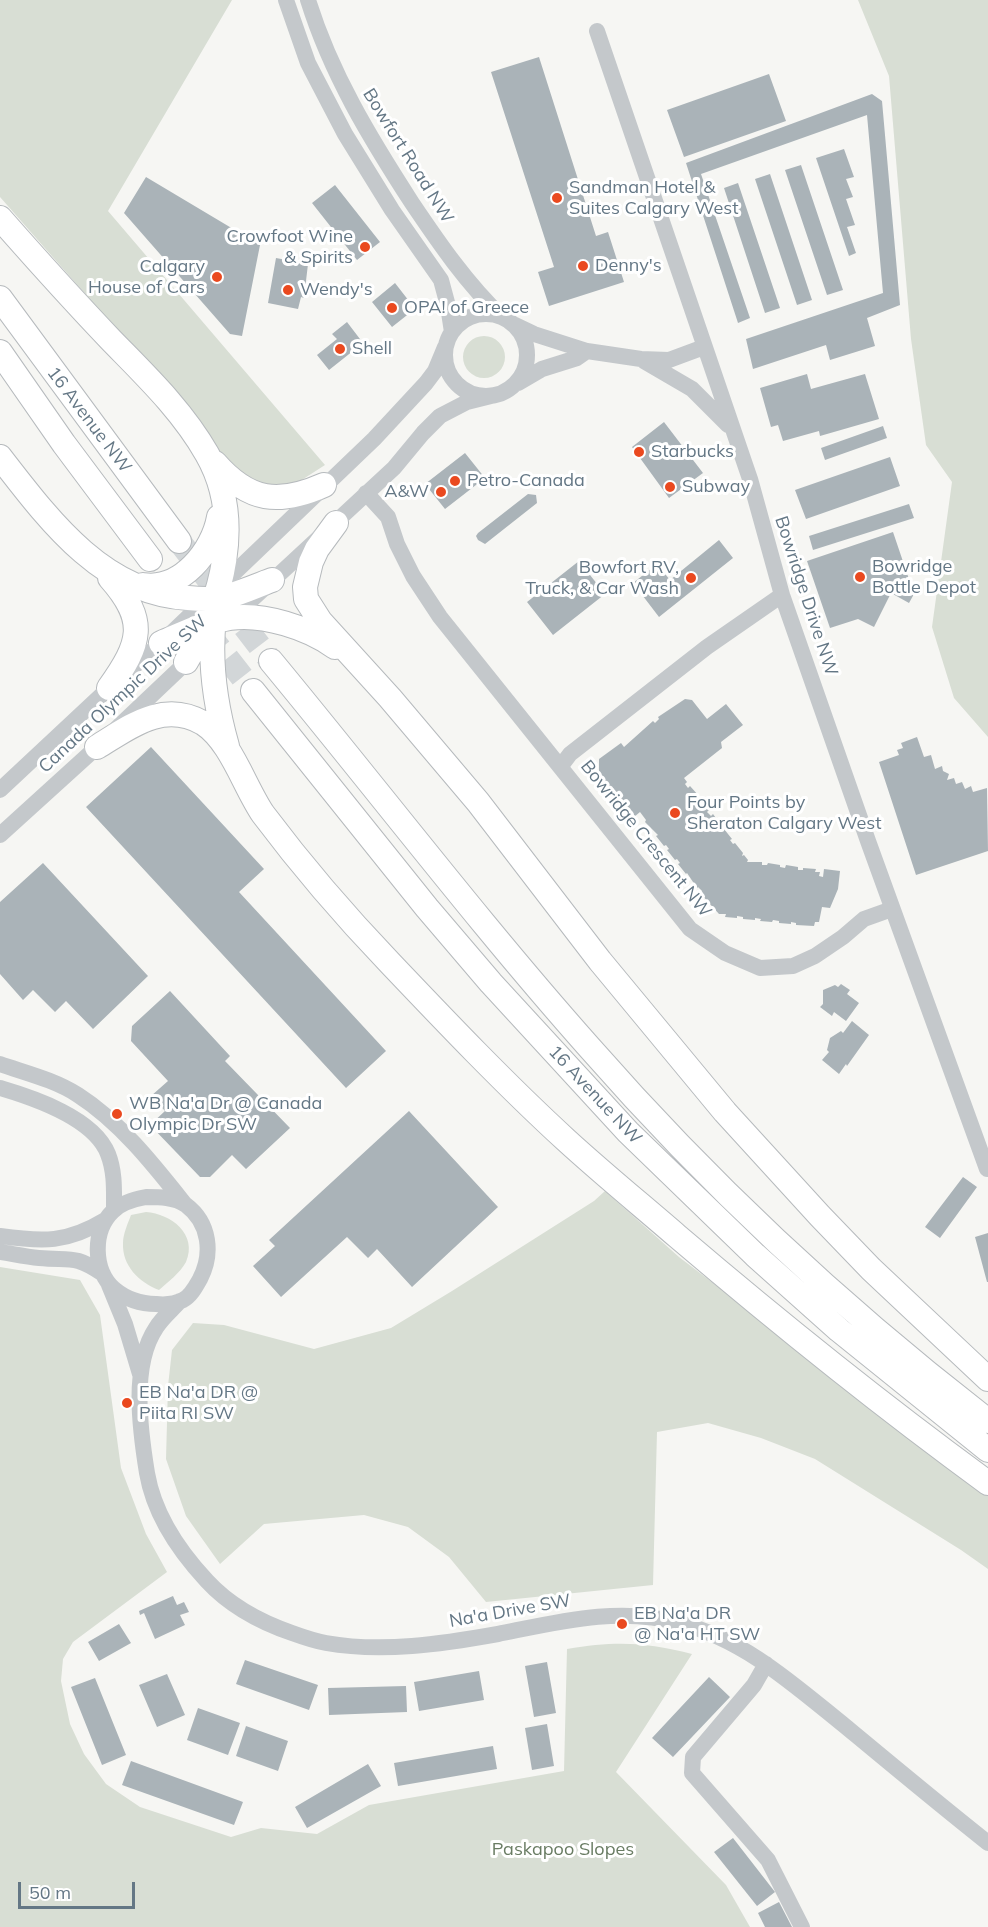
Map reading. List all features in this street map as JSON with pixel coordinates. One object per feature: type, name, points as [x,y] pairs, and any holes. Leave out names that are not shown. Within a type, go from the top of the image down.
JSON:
[{"type":"highway","points":[[0,218],[101,330],[166,397],[208,455],[229,477],[246,489],[261,496],[273,498],[293,496],[324,485]]},
{"type":"highway","name":"16 Avenue NW","points":[[0,298],[179,541]]},
{"type":"highway","name":"16 Avenue NW","points":[[0,352],[64,444],[150,559]]},
{"type":"highway","points":[[208,455],[220,482],[227,527],[218,592],[212,663],[217,712],[231,757]]},
{"type":"highway","points":[[0,457],[62,530],[101,567],[130,603],[136,621],[132,648],[109,688]]},
{"type":"highway","points":[[129,583],[159,585],[172,580],[194,565],[211,543],[218,523],[223,496]]},
{"type":"highway","points":[[336,523],[317,549],[311,562],[305,587],[306,599],[329,632],[372,678],[478,802],[600,961],[725,1112],[871,1269],[988,1379]]},
{"type":"highway","points":[[101,567],[129,583],[156,594],[180,598],[272,580]]},
{"type":"highway","points":[[161,643],[216,625],[291,624],[313,633],[343,653],[372,678]]},
{"type":"highway","points":[[186,662],[216,625]]},
{"type":"highway","name":"16 Avenue NW","points":[[271,661],[545,996],[645,1108],[718,1184],[829,1289],[988,1421]]},
{"type":"highway","name":"16 Avenue NW","points":[[253,691],[427,908],[491,983],[628,1132],[755,1255],[839,1330],[988,1450]]},
{"type":"highway","points":[[97,747],[147,717],[181,715],[202,723],[219,738],[262,811],[332,899],[474,1051],[565,1139],[797,1336],[919,1433],[988,1483]]},
{"type":"street","points":[[286,0],[308,63],[341,128],[392,210],[441,280],[448,306],[449,339],[446,366],[455,383],[471,394],[490,396]]},
{"type":"street","name":"Bowfort Road NW","points":[[308,0],[336,76],[379,149],[426,224],[456,265],[484,300],[507,321],[540,336],[587,351],[641,359],[669,360],[704,347]]},
{"type":"street","name":"Bowridge Drive NW","points":[[597,31],[750,479],[782,595],[892,909],[987,1169]]},
{"type":"street","points":[[218,592],[324,485],[374,439],[426,383],[435,371],[458,325],[474,316],[484,314],[507,321],[520,333],[527,355],[521,377],[513,387]]},
{"type":"street","points":[[272,580],[394,468],[440,416],[467,402],[499,394],[543,369],[587,351]]},
{"type":"street","points":[[641,359],[692,389],[732,428]]},
{"type":"street","name":"Bowridge Crescent NW","points":[[366,493],[388,517],[397,544],[413,576],[440,617],[690,928],[725,953],[760,968],[793,966],[815,956],[864,919],[892,909]]},
{"type":"street","name":"Canada Olympic Drive SW","points":[[216,625],[272,580]]},
{"type":"street","name":"Canada Olympic Drive SW","points":[[0,789],[109,688],[218,592]]},
{"type":"street","name":"Bowridge Crescent NW","points":[[561,766],[570,754],[662,682],[782,595]]},
{"type":"street","name":"Canada Olympic Drive SW","points":[[0,835],[186,662]]},
{"type":"street","points":[[0,1064],[78,1095],[113,1122],[199,1219],[207,1237],[208,1257],[199,1281],[185,1299],[160,1305],[138,1302],[118,1292],[88,1264],[72,1258],[39,1258],[0,1252]]},
{"type":"street","points":[[0,1088],[50,1105],[92,1132],[108,1152],[114,1175],[110,1215],[98,1239],[98,1258],[106,1279]]},
{"type":"street","points":[[0,1236],[36,1241],[70,1237],[88,1230],[124,1203],[146,1197],[166,1198],[185,1204]]},
{"type":"street","name":"Na'a Drive SW","points":[[106,1279],[140,1374]]},
{"type":"street","name":"Na'a Drive SW","points":[[180,1301],[156,1327],[146,1348],[140,1374],[142,1442],[148,1480],[162,1516],[196,1569],[221,1594],[249,1615],[279,1629],[323,1643],[366,1648],[429,1644],[573,1618],[632,1615],[679,1622],[725,1639],[766,1664],[988,1843]]},
{"type":"street","points":[[766,1664],[754,1685],[693,1757],[692,1773],[768,1860],[802,1927]]},
{"type":"green space","points":[[0,0],[232,0],[108,211],[325,465],[297,483],[275,489],[230,472],[166,386],[0,197]]},
{"type":"green space","points":[[858,0],[988,0],[988,737],[954,698],[932,627],[952,482],[926,445],[911,339],[889,76]]},
{"type":"green space","points":[[484,336],[499,342],[505,357],[499,372],[484,378],[469,372],[463,357],[469,342]]},
{"type":"green space","points":[[605,1191],[679,1257],[988,1493],[988,1569],[815,1459],[761,1438],[708,1423],[657,1432],[653,1585],[486,1602],[449,1557],[408,1527],[364,1515],[264,1524],[220,1564],[186,1516],[166,1459],[168,1386],[172,1350],[193,1323],[224,1325],[314,1349],[391,1328],[594,1201]]},
{"type":"green space","points":[[146,1212],[173,1221],[185,1234],[188,1243],[189,1252],[186,1262],[177,1274],[159,1290],[145,1283],[133,1272],[123,1251],[124,1236],[131,1215]]},
{"type":"green space","name":"Paskapoo Slopes","points":[[0,1267],[80,1280],[100,1315],[121,1468],[146,1534],[167,1572],[73,1642],[63,1659],[61,1681],[70,1724],[84,1754],[106,1784],[140,1807],[231,1837],[261,1828],[317,1834],[369,1805],[564,1771],[567,1649],[630,1644],[675,1650],[692,1654],[616,1772],[726,1885],[750,1927],[0,1927]]},
{"type":"building","name":"Sandman Hotel & Suites Calgary West","points":[[539,57],[596,236],[608,232],[624,282],[549,306],[538,272],[554,267],[491,72]]},
{"type":"building","points":[[769,74],[786,121],[684,157],[667,110]]},
{"type":"building","points":[[872,94],[882,101],[900,305],[867,318],[875,346],[830,360],[826,345],[753,369],[746,339],[883,293],[867,115],[701,174],[750,318],[738,323],[686,163]]},
{"type":"building","points":[[844,149],[854,177],[846,179],[853,197],[846,199],[855,225],[847,227],[856,253],[849,256],[816,158]]},
{"type":"building","points":[[801,165],[843,290],[827,295],[785,170]]},
{"type":"building","points":[[770,174],[812,300],[797,305],[755,179]]},
{"type":"building","name":"Calgary House of Cars","points":[[146,177],[260,245],[242,336],[230,334],[124,213]]},
{"type":"building","points":[[738,183],[780,308],[765,313],[724,188]]},
{"type":"building","points":[[335,185],[380,242],[357,260],[312,203]]},
{"type":"building","name":"Wendy's","points":[[276,258],[308,264],[304,298],[301,297],[298,309],[268,303]]},
{"type":"building","name":"OPA! of Greece","points":[[395,283],[409,301],[405,304],[411,312],[392,327],[372,302]]},
{"type":"building","name":"Shell","points":[[347,322],[363,343],[329,370],[317,355],[337,339],[332,334]]},
{"type":"building","points":[[807,374],[811,389],[865,374],[879,419],[820,436],[819,431],[783,441],[778,425],[771,427],[760,388]]},
{"type":"building","points":[[664,422],[703,473],[669,498],[632,447]]},
{"type":"building","points":[[883,426],[887,438],[825,460],[821,448]]},
{"type":"building","name":"Petro-Canada","points":[[465,453],[485,478],[445,509],[425,484]]},
{"type":"building","points":[[890,457],[900,486],[806,519],[795,490]]},
{"type":"building","name":"Petro-Canada","points":[[528,494],[536,495],[537,503],[485,544],[478,540],[476,536],[478,533]]},
{"type":"building","points":[[909,504],[914,518],[813,550],[809,536]]},
{"type":"building","name":"Bowridge Bottle Depot","points":[[893,532],[914,594],[909,603],[891,593],[874,627],[858,619],[830,628],[807,561]]},
{"type":"building","name":"Bowfort RV, Truck, & Car Wash","points":[[719,540],[733,558],[659,617],[633,583],[657,564],[670,580]]},
{"type":"building","points":[[579,561],[605,594],[553,635],[527,602]]},
{"type":"building","name":"Four Points by Sheraton Calgary West","points":[[685,699],[692,700],[707,719],[726,704],[743,725],[721,742],[722,748],[684,778],[688,788],[690,786],[699,796],[696,798],[700,802],[702,800],[709,810],[707,812],[711,816],[713,814],[721,825],[719,826],[743,853],[742,856],[744,855],[747,862],[762,862],[762,865],[768,863],[785,868],[786,865],[798,867],[798,870],[816,869],[815,872],[820,872],[819,876],[823,877],[824,869],[840,871],[838,889],[830,908],[822,907],[819,922],[815,922],[814,926],[796,925],[791,922],[791,924],[779,923],[773,920],[772,922],[760,921],[761,919],[755,918],[755,920],[743,919],[737,916],[737,918],[725,917],[726,914],[719,914],[700,893],[702,891],[697,888],[678,864],[680,863],[677,859],[675,860],[667,850],[669,849],[666,845],[664,846],[656,836],[658,835],[645,822],[640,812],[634,817],[599,773],[599,759],[621,743],[624,747],[653,721],[655,723],[658,717]]},
{"type":"building","points":[[917,737],[924,757],[931,755],[935,769],[942,766],[943,771],[949,774],[947,780],[954,778],[956,784],[962,782],[965,789],[971,786],[973,792],[987,788],[988,851],[916,875],[879,762],[899,755],[897,750],[903,748],[901,743]]},
{"type":"building","points":[[151,747],[264,869],[239,892],[386,1051],[346,1088],[86,807]]},
{"type":"building","points":[[43,863],[148,976],[93,1029],[66,1001],[55,1012],[33,990],[23,1000],[0,974],[0,902]]},
{"type":"building","points":[[841,984],[850,990],[847,994],[859,1003],[846,1021],[834,1012],[832,1016],[820,1007],[823,1004],[823,990],[835,985],[838,987]]},
{"type":"building","points":[[170,991],[230,1056],[225,1061],[290,1128],[246,1169],[232,1155],[210,1177],[200,1177],[150,1125],[165,1111],[151,1096],[168,1081],[131,1041],[132,1026]]},
{"type":"building","points":[[852,1021],[869,1035],[839,1074],[822,1060],[829,1052],[827,1050],[830,1038],[841,1031],[843,1033]]},
{"type":"building","points":[[409,1111],[498,1207],[412,1287],[377,1249],[368,1258],[347,1237],[281,1297],[253,1266],[275,1246],[269,1240]]},
{"type":"building","points":[[963,1177],[977,1187],[940,1238],[925,1227]]},
{"type":"building","points":[[988,1233],[988,1282],[987,1282],[975,1237]]},
{"type":"building","points":[[173,1596],[177,1605],[184,1602],[189,1612],[180,1615],[185,1625],[155,1639],[144,1613],[140,1615],[139,1611]]},
{"type":"building","points":[[119,1624],[131,1643],[99,1661],[88,1642]]},
{"type":"building","points":[[245,1660],[318,1685],[309,1710],[236,1684]]},
{"type":"building","points":[[547,1662],[556,1713],[534,1717],[525,1666]]},
{"type":"building","points":[[479,1671],[484,1700],[419,1711],[414,1682]]},
{"type":"building","points":[[167,1674],[185,1715],[157,1727],[139,1685]]},
{"type":"building","points":[[709,1677],[730,1697],[673,1757],[652,1738]]},
{"type":"building","points":[[95,1678],[126,1755],[102,1765],[71,1687]]},
{"type":"building","points":[[406,1686],[407,1712],[329,1715],[328,1688]]},
{"type":"building","points":[[198,1708],[240,1723],[228,1755],[187,1740]]},
{"type":"building","points":[[547,1724],[554,1766],[532,1770],[525,1728]]},
{"type":"building","points":[[246,1726],[288,1741],[278,1771],[236,1756]]},
{"type":"building","points":[[493,1746],[497,1769],[398,1786],[394,1763]]},
{"type":"building","points":[[131,1761],[243,1802],[234,1825],[122,1785]]},
{"type":"building","points":[[368,1764],[381,1786],[307,1828],[295,1807]]},
{"type":"building","points":[[733,1838],[775,1892],[757,1906],[714,1852]]},
{"type":"building","points":[[779,1902],[792,1927],[765,1927],[758,1913]]},
{"type":"tunnel","points":[[179,541],[271,661]]},
{"type":"tunnel","points":[[205,630],[253,691]]},
{"type":"place","name":"Sandman Hotel & Suites Calgary West","points":[[557,198]]},
{"type":"place","name":"Crowfoot Wine & Spirits","points":[[365,247]]},
{"type":"place","name":"Denny's","points":[[583,266]]},
{"type":"place","name":"Calgary House of Cars","points":[[217,277]]},
{"type":"place","name":"Wendy's","points":[[288,290]]},
{"type":"place","name":"OPA! of Greece","points":[[392,308]]},
{"type":"place","name":"Shell","points":[[340,349]]},
{"type":"place","name":"Starbucks","points":[[639,452]]},
{"type":"place","name":"Petro-Canada","points":[[455,481]]},
{"type":"place","name":"Subway","points":[[670,487]]},
{"type":"place","name":"A&W","points":[[441,492]]},
{"type":"place","name":"Bowridge Bottle Depot","points":[[860,577]]},
{"type":"place","name":"Bowfort RV, Truck, & Car Wash","points":[[691,578]]},
{"type":"place","name":"Four Points by Sheraton Calgary West","points":[[675,813]]},
{"type":"place","name":"WB Na'a Dr @ Canada Olympic Dr SW","points":[[117,1114]]},
{"type":"place","name":"EB Na'a DR @ Piita RI SW","points":[[127,1403]]},
{"type":"place","name":"EB Na'a DR @ Na'a HT SW","points":[[622,1624]]}]
